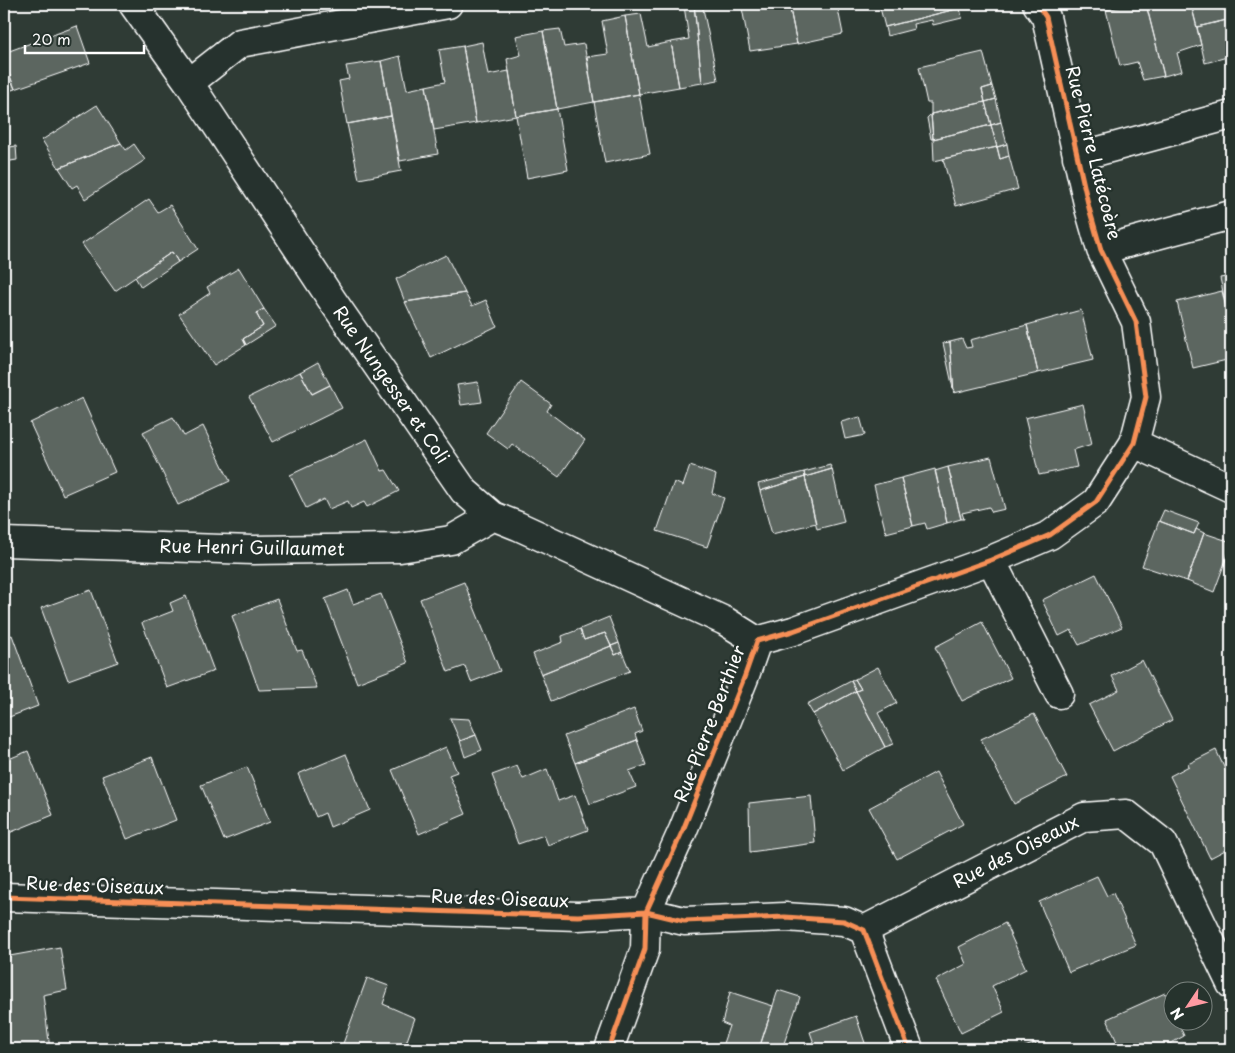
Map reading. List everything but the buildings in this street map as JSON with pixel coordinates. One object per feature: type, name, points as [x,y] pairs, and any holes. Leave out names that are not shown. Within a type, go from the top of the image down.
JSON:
[{"type":"street","name":"Rue Nungesser et Coli","points":[[133,4],[189,83],[332,300],[464,492],[493,516],[725,620],[757,641]]},
{"type":"street","points":[[189,83],[240,43],[448,4]]},
{"type":"street","name":"Rue Pierre Latécoère","points":[[991,560],[1050,535],[1096,502],[1134,443],[1146,397],[1136,322],[1101,250],[1089,208],[1046,17],[1037,4]]},
{"type":"street","points":[[1077,157],[1231,115]]},
{"type":"street","points":[[1101,250],[1231,215]]},
{"type":"street","points":[[1134,443],[1231,488]]},
{"type":"street","name":"Rue Henri Guillaumet","points":[[4,542],[253,550],[400,548],[451,540],[493,516]]},
{"type":"street","points":[[991,560],[1059,694]]},
{"type":"street","name":"Rue Pierre Berthier","points":[[609,1049],[645,950],[646,912],[684,830],[757,641],[793,631],[991,560]]},
{"type":"street","name":"Rue des Oiseaux","points":[[4,897],[578,916],[646,912],[684,922],[785,917],[844,921],[864,930],[1084,816],[1126,814],[1163,843],[1231,984]]},
{"type":"street","points":[[864,930],[909,1049]]},
{"type":"cycle path","points":[[609,1049],[645,949],[646,912],[683,830],[757,641],[793,631],[991,560],[1050,535],[1096,502],[1134,443],[1146,397],[1136,322],[1101,250],[1089,208],[1046,17],[1037,4]]},
{"type":"cycle path","points":[[4,897],[578,916],[646,912],[684,921],[785,917],[844,921],[864,930],[909,1049]]}]
